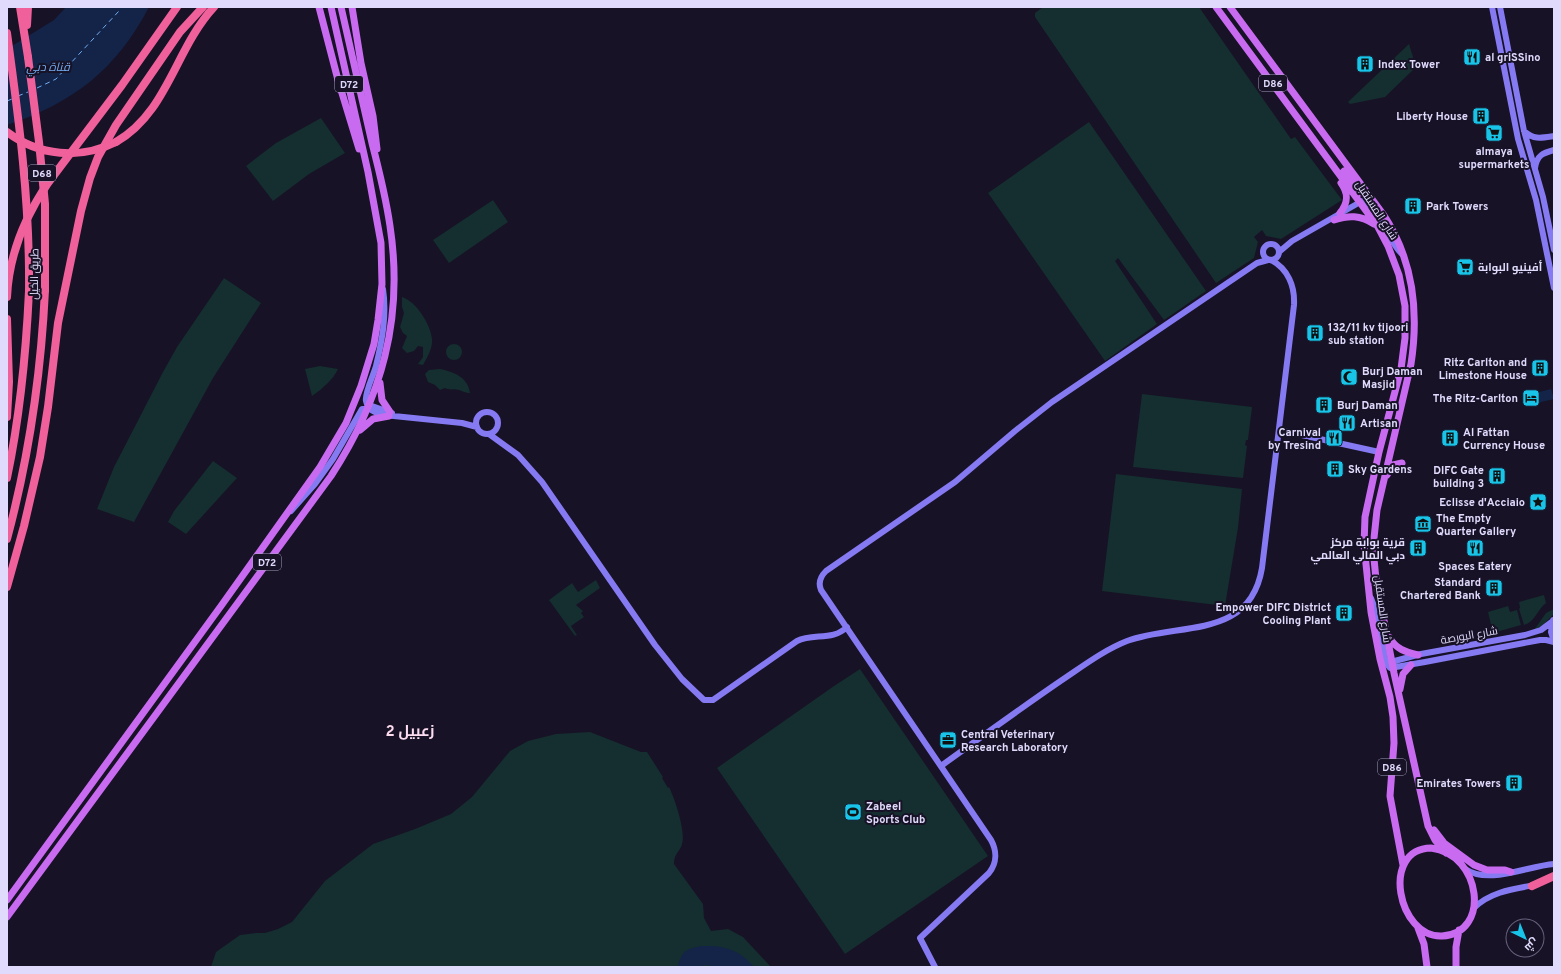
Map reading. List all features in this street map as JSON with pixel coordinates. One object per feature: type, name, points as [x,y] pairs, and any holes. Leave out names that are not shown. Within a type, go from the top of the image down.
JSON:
[{"type":"highway","name":"طريق الخيل","points":[[7,539],[22,476],[33,419],[40,358],[45,290],[45,204],[39,142],[20,7]]},
{"type":"highway","points":[[28,7],[27,21],[30,45],[28,57]]},
{"type":"highway","points":[[7,297],[9,272],[15,245],[35,202],[122,85],[177,7]]},
{"type":"highway","points":[[7,584],[24,526],[41,451],[48,408],[58,323],[81,211],[90,178],[100,153],[119,121],[180,32],[203,7]]},
{"type":"highway","points":[[7,132],[31,146],[64,154],[91,151],[116,142],[134,130],[152,110],[195,32],[214,7]]},
{"type":"highway","name":"طريق الخيل","points":[[7,33],[26,183],[29,252],[27,332],[22,392],[7,478]]},
{"type":"highway","points":[[7,319],[9,359],[7,416]]},
{"type":"highway","points":[[1532,886],[1554,876]]},
{"type":"main road","points":[[319,7],[357,144],[366,161]]},
{"type":"main road","name":"D72","points":[[7,900],[217,612],[327,456],[351,411],[361,386],[374,344],[380,308],[382,284],[380,234],[366,161],[331,7]]},
{"type":"main road","name":"D72","points":[[7,917],[331,476],[355,436],[380,378],[386,356],[392,322],[394,267],[390,226],[341,7]]},
{"type":"main road","points":[[352,7],[361,63],[375,127],[377,146],[376,159]]},
{"type":"main road","name":"شارع المستقبل","points":[[1216,7],[1326,155],[1362,202],[1370,210],[1388,246],[1402,285],[1405,311],[1404,351],[1401,369],[1379,452],[1366,515],[1364,536],[1365,563],[1371,612],[1388,665],[1400,695],[1430,831],[1435,840],[1446,853]]},
{"type":"main road","name":"شارع المستقبل","points":[[1230,7],[1388,222],[1397,238],[1411,280],[1415,331],[1411,364],[1377,510],[1374,554],[1376,579],[1386,633],[1390,697],[1393,717],[1394,743],[1390,796],[1403,865]]},
{"type":"main road","points":[[1346,154],[1345,158],[1350,165],[1351,170]]},
{"type":"main road","points":[[1326,155],[1336,160],[1360,193],[1363,193],[1364,189]]},
{"type":"main road","points":[[1326,155],[1328,163],[1346,192],[1346,204],[1340,213]]},
{"type":"main road","points":[[1334,220],[1357,216],[1368,220],[1378,228]]},
{"type":"main road","points":[[1414,309],[1421,315]]},
{"type":"main road","points":[[355,436],[373,420],[389,414],[382,400],[380,378]]},
{"type":"main road","points":[[1389,456],[1385,448],[1392,420],[1390,410]]},
{"type":"main road","points":[[1384,478],[1393,465],[1402,463]]},
{"type":"main road","points":[[1376,579],[1381,568]]},
{"type":"main road","points":[[1386,633],[1393,644],[1400,650],[1418,655]]},
{"type":"main road","points":[[1400,695],[1402,677],[1411,665]]},
{"type":"main road","points":[[1423,804],[1436,832],[1444,843],[1478,867],[1487,870],[1505,870],[1511,872]]},
{"type":"main road","points":[[1435,849],[1446,853],[1459,861],[1465,869],[1473,886],[1474,908],[1468,920],[1459,930],[1451,934],[1439,936],[1428,934],[1418,927],[1408,914],[1401,896],[1400,877],[1403,865],[1409,856],[1420,850],[1435,849]]},
{"type":"main road","points":[[1418,927],[1424,944],[1427,967]]},
{"type":"main road","points":[[1456,967],[1456,947],[1459,930]]},
{"type":"street","points":[[1495,7],[1503,22],[1524,131],[1543,197],[1554,250]]},
{"type":"street","points":[[1495,7],[1518,139],[1536,200],[1554,288]]},
{"type":"street","points":[[1524,131],[1530,136],[1536,138],[1554,136]]},
{"type":"street","points":[[1535,169],[1540,156],[1544,152],[1554,150]]},
{"type":"street","points":[[1257,263],[1266,246],[1272,244],[1276,246],[1292,241],[1334,220],[1362,202],[1364,189]]},
{"type":"street","points":[[1324,224],[1340,213],[1362,202]]},
{"type":"street","points":[[1370,210],[1386,229],[1396,248],[1404,256]]},
{"type":"street","points":[[935,967],[920,938],[989,873],[994,866],[996,857],[993,844],[821,590],[819,583],[823,574],[955,482],[1052,402],[1257,263],[1275,259],[1292,241]]},
{"type":"street","points":[[941,766],[1018,710],[1108,650],[1127,641],[1147,635],[1224,620],[1233,616],[1246,606],[1255,593],[1261,576],[1294,305],[1292,286],[1283,269],[1276,246]]},
{"type":"street","points":[[1263,253],[1265,257],[1283,269]]},
{"type":"street","points":[[382,284],[384,324],[378,358],[365,398],[368,407],[372,411],[399,416],[462,423],[477,427]]},
{"type":"street","points":[[286,514],[298,504],[321,476],[341,447],[359,412],[368,407]]},
{"type":"street","points":[[462,423],[477,418],[483,412],[492,412],[498,418],[497,428],[506,446]]},
{"type":"street","points":[[477,418],[477,427],[480,432],[489,434],[506,446],[523,460],[542,482],[656,645],[682,679],[704,700],[713,700],[797,641],[807,638],[836,635],[847,627]]},
{"type":"street","points":[[489,434],[497,428]]},
{"type":"street","points":[[1278,430],[1379,452]]},
{"type":"street","points":[[1553,620],[1551,632],[1554,642]]},
{"type":"street","name":"شارع البورصة","points":[[1388,665],[1418,655],[1525,635],[1541,630],[1553,620]]},
{"type":"street","name":"شارع البورصة","points":[[1388,665],[1411,665],[1540,640],[1554,642]]},
{"type":"street","points":[[1465,869],[1483,876],[1554,864]]},
{"type":"street","points":[[1474,908],[1494,894],[1554,881]]},
{"type":"green space","points":[[1043,7],[1199,7],[1291,139],[1295,137],[1342,200],[1281,239],[1266,236],[1262,230],[1254,237],[1258,242],[1254,258],[1216,283],[1035,17],[1035,13]]},
{"type":"green space","points":[[1409,44],[1416,67],[1385,97],[1350,104],[1348,102]]},
{"type":"green space","points":[[321,118],[345,153],[309,174],[273,201],[246,166],[276,143]]},
{"type":"green space","points":[[1089,122],[1206,291],[1164,320],[1118,258],[1115,261],[1157,324],[1105,361],[988,193]]},
{"type":"green space","points":[[493,200],[508,222],[449,263],[433,240]]},
{"type":"green space","points":[[224,278],[261,303],[213,378],[134,522],[97,509],[114,467],[163,372],[177,347]]},
{"type":"green space","points":[[402,297],[412,303],[422,314],[431,333],[432,346],[423,365],[418,364],[423,357],[423,347],[418,346],[414,351],[407,353],[402,348],[407,336],[403,333],[400,327],[404,313],[402,307]]},
{"type":"green space","points":[[451,344],[457,344],[462,349],[460,358],[457,360],[451,360],[446,355],[446,349]]},
{"type":"green space","points":[[320,366],[338,369],[327,384],[312,396],[305,369]]},
{"type":"green space","points":[[440,369],[460,376],[469,387],[470,393],[457,389],[445,388],[440,390],[435,385],[428,382],[425,374],[429,370]]},
{"type":"green space","points":[[1142,394],[1252,407],[1248,440],[1246,440],[1245,445],[1247,446],[1243,478],[1133,467]]},
{"type":"green space","points":[[213,461],[237,478],[186,534],[168,522],[174,511]]},
{"type":"green space","points":[[1116,474],[1242,489],[1238,528],[1225,606],[1102,591]]},
{"type":"green space","points":[[596,580],[600,588],[576,605],[583,611],[581,613],[584,617],[571,626],[577,635],[575,636],[549,600],[572,583],[578,592]]},
{"type":"green space","points":[[1544,595],[1546,603],[1531,621],[1524,625],[1519,609],[1519,602]]},
{"type":"green space","points":[[1508,606],[1510,612],[1517,610],[1521,625],[1493,633],[1488,612]]},
{"type":"green space","points":[[1554,609],[1554,614],[1534,630],[1546,613]]},
{"type":"green space","name":"Zabeel Sports Club","points":[[860,669],[988,856],[845,954],[717,768]]},
{"type":"green space","points":[[590,732],[641,752],[647,752],[663,777],[662,778],[668,788],[669,787],[679,816],[683,839],[681,847],[675,857],[674,864],[703,904],[704,918],[711,931],[728,929],[743,937],[771,967],[211,967],[216,952],[240,935],[265,933],[278,929],[292,922],[325,881],[373,844],[451,814],[472,797],[510,751],[528,741],[556,734]]},
{"type":"water","name":"قناة دبي","points":[[66,7],[149,7],[122,49],[107,66],[90,81],[72,95],[52,106],[7,125],[7,49],[54,20]]},
{"type":"water","points":[[1551,389],[1554,399],[1537,403],[1535,393]]},
{"type":"water","points":[[702,946],[717,946],[731,950],[743,956],[754,967],[719,967],[705,965],[698,967],[680,967],[678,965],[686,951]]},
{"type":"ferry route","points":[[37,88],[56,79],[119,11],[120,7]]},
{"type":"ferry route","points":[[18,96],[28,92]]},
{"type":"ferry route","points":[[7,101],[12,99]]},
{"type":"place","name":"al griSSino","points":[[1472,57]]},
{"type":"place","name":"Index Tower","points":[[1365,64]]},
{"type":"place","name":"Liberty House","points":[[1481,116]]},
{"type":"place","name":"almaya supermarkets","points":[[1494,133]]},
{"type":"place","name":"Park Towers","points":[[1413,206]]},
{"type":"place","name":"أفينيو البوابة","points":[[1465,267]]},
{"type":"place","name":"132/11 kv tijoori sub station","points":[[1315,333]]},
{"type":"place","name":"Ritz Carlton and Limestone House","points":[[1540,368]]},
{"type":"place","name":"Burj Daman Masjid","points":[[1349,377]]},
{"type":"place","name":"The Ritz-Carlton","points":[[1531,398]]},
{"type":"place","name":"Burj Daman","points":[[1324,405]]},
{"type":"place","name":"Artisan","points":[[1347,423]]},
{"type":"place","name":"Carnival by Tresind","points":[[1334,438]]},
{"type":"place","name":"Al Fattan Currency House","points":[[1450,438]]},
{"type":"place","name":"Sky Gardens","points":[[1335,469]]},
{"type":"place","name":"DIFC Gate building 3","points":[[1497,476]]},
{"type":"place","name":"Eclisse d'Acciaio","points":[[1538,502]]},
{"type":"place","name":"The Empty Quarter Gallery","points":[[1423,524]]},
{"type":"place","name":"قرية بوابة مركز دبي المالي العالمي","points":[[1418,548]]},
{"type":"place","name":"Spaces Eatery","points":[[1475,548]]},
{"type":"place","name":"Standard Chartered Bank","points":[[1494,588]]},
{"type":"place","name":"Empower DIFC District Cooling Plant","points":[[1344,613]]},
{"type":"place","name":"Central Veterinary Research Laboratory","points":[[948,740]]},
{"type":"place","name":"Emirates Towers","points":[[1514,783]]},
{"type":"place","name":"Zabeel Sports Club","points":[[853,812]]},
{"type":"district","name":"زعبيل 2","points":[[410,731]]}]
